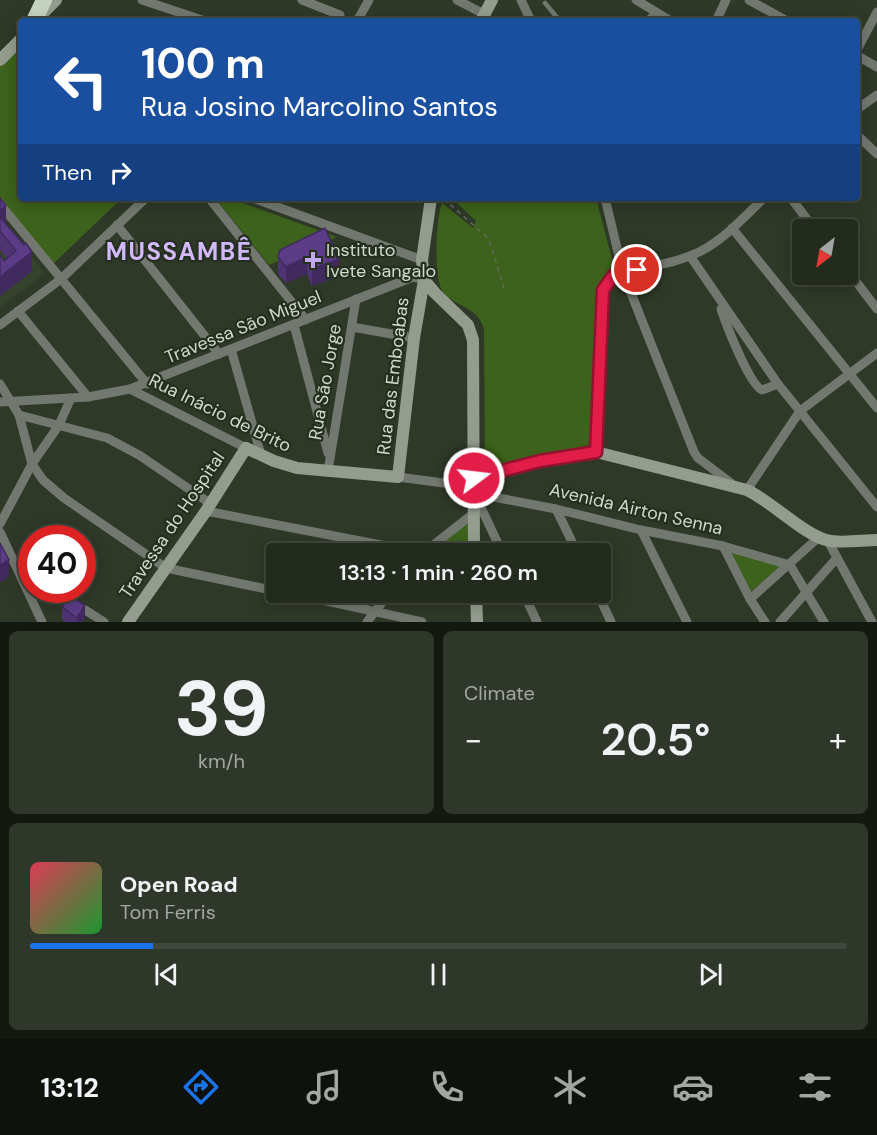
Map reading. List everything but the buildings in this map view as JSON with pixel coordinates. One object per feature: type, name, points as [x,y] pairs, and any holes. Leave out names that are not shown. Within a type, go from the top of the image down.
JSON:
[{"type":"highway","points":[[36,18],[44,0]]},
{"type":"street","points":[[38,18],[56,0]]},
{"type":"street","points":[[142,0],[196,18]]},
{"type":"street","points":[[302,0],[340,15]]},
{"type":"street","points":[[359,18],[369,0]]},
{"type":"street","points":[[457,0],[482,18],[492,0]]},
{"type":"street","points":[[521,0],[530,18]]},
{"type":"street","points":[[636,0],[666,18]]},
{"type":"street","points":[[717,18],[726,0]]},
{"type":"street","points":[[749,0],[782,18]]},
{"type":"street","points":[[860,45],[877,12]]},
{"type":"street","points":[[0,46],[18,44]]},
{"type":"street","points":[[0,60],[18,45]]},
{"type":"street","points":[[860,56],[877,67]]},
{"type":"street","points":[[860,107],[877,95]]},
{"type":"street","points":[[860,138],[877,154]]},
{"type":"street","points":[[0,325],[61,279],[143,201]]},
{"type":"street","points":[[211,201],[306,320]]},
{"type":"street","points":[[261,201],[422,260]]},
{"type":"street","name":"Rua das Emboabas","points":[[398,477],[414,338],[424,280],[422,260],[429,201]]},
{"type":"street","points":[[606,201],[623,273],[694,452],[698,458],[742,488],[823,539],[872,622]]},
{"type":"street","points":[[596,452],[603,290],[613,276],[690,256],[706,248],[761,201]]},
{"type":"street","points":[[793,201],[807,219]]},
{"type":"street","points":[[0,204],[147,384]]},
{"type":"street","points":[[117,225],[219,354]]},
{"type":"street","points":[[732,228],[877,408]]},
{"type":"street","points":[[690,256],[778,384],[877,507]]},
{"type":"street","name":"Travessa São Miguel","points":[[0,402],[88,397],[130,389],[413,277],[424,280]]},
{"type":"street","points":[[424,280],[468,325],[473,340],[474,543]]},
{"type":"street","points":[[858,284],[877,309]]},
{"type":"street","points":[[718,298],[732,338],[755,384],[762,390],[778,384]]},
{"type":"street","name":"Rua São Jorge","points":[[328,471],[356,299]]},
{"type":"street","points":[[18,311],[88,397]]},
{"type":"street","points":[[294,326],[329,458]]},
{"type":"street","points":[[352,327],[414,338]]},
{"type":"street","points":[[231,350],[261,455]]},
{"type":"street","points":[[742,488],[800,411],[877,353]]},
{"type":"street","points":[[0,384],[19,415],[32,464],[44,480],[63,498],[166,568],[266,589]]},
{"type":"street","name":"Rua Inácio de Brito","points":[[130,389],[246,448],[297,468],[474,486]]},
{"type":"street","points":[[0,524],[71,398]]},
{"type":"street","points":[[19,415],[107,438],[123,445],[209,507],[377,543]]},
{"type":"street","name":"Travessa do Hospital","points":[[128,622],[209,507],[246,448]]},
{"type":"street","points":[[474,486],[540,461],[596,452],[742,488]]},
{"type":"street","points":[[474,486],[499,543]]},
{"type":"street","name":"Avenida Airton Senna","points":[[474,486],[556,509],[641,530],[723,546],[790,565]]},
{"type":"street","points":[[556,509],[573,543]]},
{"type":"street","points":[[436,543],[474,513]]},
{"type":"street","points":[[641,530],[687,622]]},
{"type":"street","points":[[0,532],[42,622]]},
{"type":"street","points":[[750,599],[823,539],[877,540]]},
{"type":"street","points":[[723,546],[750,599],[765,622]]},
{"type":"street","points":[[780,622],[836,559]]},
{"type":"street","points":[[790,565],[824,622]]},
{"type":"street","points":[[74,603],[104,622]]},
{"type":"street","points":[[338,603],[422,622]]},
{"type":"street","points":[[367,622],[381,603]]},
{"type":"street","points":[[476,603],[477,622]]},
{"type":"street","points":[[528,603],[537,622]]},
{"type":"street","points":[[602,603],[611,622]]},
{"type":"lane","points":[[545,3],[558,18]]},
{"type":"lane","points":[[648,18],[655,11]]},
{"type":"path","points":[[447,201],[488,238],[504,289]]},
{"type":"shaded area","points":[[0,219],[45,273],[0,307]]},
{"type":"green space","points":[[10,45],[18,48],[18,201],[119,201],[53,264],[0,198],[0,55]]},
{"type":"green space","points":[[217,201],[237,201],[337,237],[269,265]]},
{"type":"green space","points":[[458,201],[597,201],[613,263],[597,289],[598,443],[485,469],[484,329],[476,315],[443,292],[438,275],[437,234],[442,203],[473,228],[476,221]]},
{"type":"green space","points":[[474,513],[474,543],[440,543]]},
{"type":"green space","points":[[727,548],[782,566],[750,592]]},
{"type":"place","name":"Instituto Ivete Sangalo","points":[[313,260]]},
{"type":"district","name":"MUSSAMBÊ","points":[[179,251]]},
{"type":"route","points":[[474,478],[540,461],[596,452],[603,290],[607,281],[613,276],[637,270]]}]
